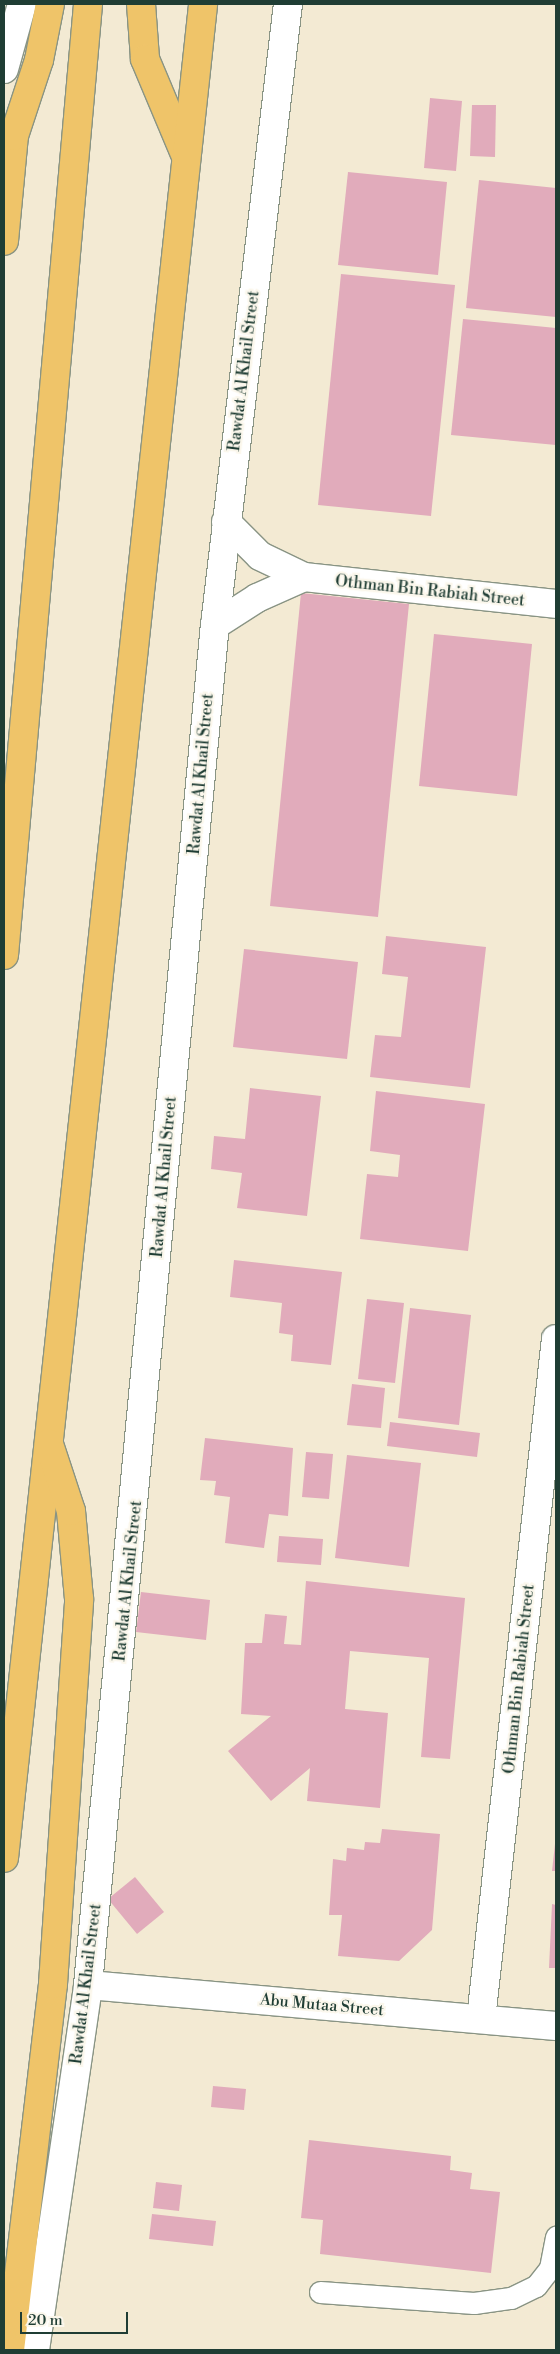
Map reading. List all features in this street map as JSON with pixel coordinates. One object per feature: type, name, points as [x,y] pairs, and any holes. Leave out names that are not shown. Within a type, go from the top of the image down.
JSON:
[{"type":"main road","points":[[4,241],[14,136],[39,60],[50,4]]},
{"type":"main road","points":[[4,955],[88,4]]},
{"type":"main road","points":[[141,4],[145,59],[185,154]]},
{"type":"main road","points":[[4,1858],[47,1438],[185,154],[203,4]]},
{"type":"main road","points":[[10,2350],[53,1984],[79,1599],[72,1511],[47,1438]]},
{"type":"street","points":[[4,69],[22,4]]},
{"type":"street","name":"Rawdat Al Khail Street","points":[[35,2350],[88,1985],[215,625],[288,4]]},
{"type":"street","name":"Othman Bin Rabiah Street","points":[[226,522],[260,556],[304,577],[556,604]]},
{"type":"street","points":[[215,625],[257,598],[304,577]]},
{"type":"street","name":"Othman Bin Rabiah Street","points":[[481,2019],[556,1339]]},
{"type":"street","name":"Abu Mutaa Street","points":[[88,1985],[556,2026]]},
{"type":"lane","points":[[320,2292],[474,2303],[511,2298],[536,2286],[550,2268],[556,2237]]},
{"type":"building","points":[[430,98],[462,101],[456,171],[424,168]]},
{"type":"building","points":[[472,105],[496,105],[495,157],[470,156]]},
{"type":"building","points":[[348,172],[447,182],[438,275],[338,265]]},
{"type":"building","points":[[479,180],[556,188],[556,317],[466,308]]},
{"type":"building","points":[[341,274],[455,285],[431,516],[318,505]]},
{"type":"building","points":[[463,319],[556,328],[556,445],[451,435]]},
{"type":"building","points":[[301,593],[409,604],[378,917],[270,906]]},
{"type":"building","points":[[434,634],[532,644],[517,796],[419,786]]},
{"type":"building","points":[[386,936],[486,947],[470,1088],[370,1077],[375,1035],[401,1037],[408,977],[382,974]]},
{"type":"building","points":[[244,949],[358,962],[347,1059],[233,1047]]},
{"type":"building","points":[[250,1088],[321,1096],[307,1216],[237,1208],[242,1173],[211,1169],[214,1136],[245,1139]]},
{"type":"building","points":[[376,1091],[485,1104],[468,1251],[360,1239],[367,1174],[398,1177],[400,1155],[370,1151]]},
{"type":"building","points":[[234,1260],[342,1272],[331,1365],[291,1361],[293,1335],[279,1333],[282,1303],[230,1297]]},
{"type":"building","points":[[367,1299],[404,1303],[395,1383],[358,1379]]},
{"type":"building","points":[[410,1308],[471,1315],[459,1425],[398,1418]]},
{"type":"building","points":[[352,1384],[385,1388],[381,1428],[347,1425]]},
{"type":"building","points":[[390,1422],[480,1433],[477,1457],[387,1446]]},
{"type":"building","points":[[205,1438],[293,1448],[288,1516],[269,1514],[264,1548],[225,1543],[230,1497],[214,1495],[216,1481],[200,1480]]},
{"type":"building","points":[[306,1452],[333,1454],[329,1499],[302,1497]]},
{"type":"building","points":[[347,1455],[421,1463],[409,1567],[335,1558]]},
{"type":"building","points":[[279,1536],[323,1539],[321,1565],[277,1562]]},
{"type":"building","points":[[306,1581],[465,1598],[450,1759],[421,1757],[429,1658],[350,1651],[345,1709],[388,1713],[380,1808],[307,1801],[310,1768],[271,1801],[228,1751],[271,1716],[241,1714],[245,1643],[262,1643],[265,1614],[287,1616],[284,1644],[301,1645]]},
{"type":"building","points":[[141,1592],[210,1600],[206,1640],[136,1632]]},
{"type":"building","points":[[382,1829],[440,1834],[432,1930],[399,1961],[338,1956],[342,1915],[329,1915],[333,1859],[346,1861],[347,1848],[364,1850],[365,1842],[380,1843]]},
{"type":"building","points":[[555,1844],[556,1871],[552,1871]]},
{"type":"building","points":[[135,1877],[164,1912],[137,1934],[108,1899]]},
{"type":"building","points":[[552,1904],[556,1905],[556,1968],[549,1968]]},
{"type":"building","points":[[213,2086],[246,2089],[244,2110],[211,2107]]},
{"type":"building","points":[[309,2140],[451,2156],[450,2170],[472,2173],[470,2189],[500,2192],[491,2273],[320,2254],[323,2220],[301,2218]]},
{"type":"building","points":[[156,2182],[182,2185],[179,2211],[153,2208]]},
{"type":"building","points":[[152,2214],[216,2221],[213,2246],[149,2239]]}]
